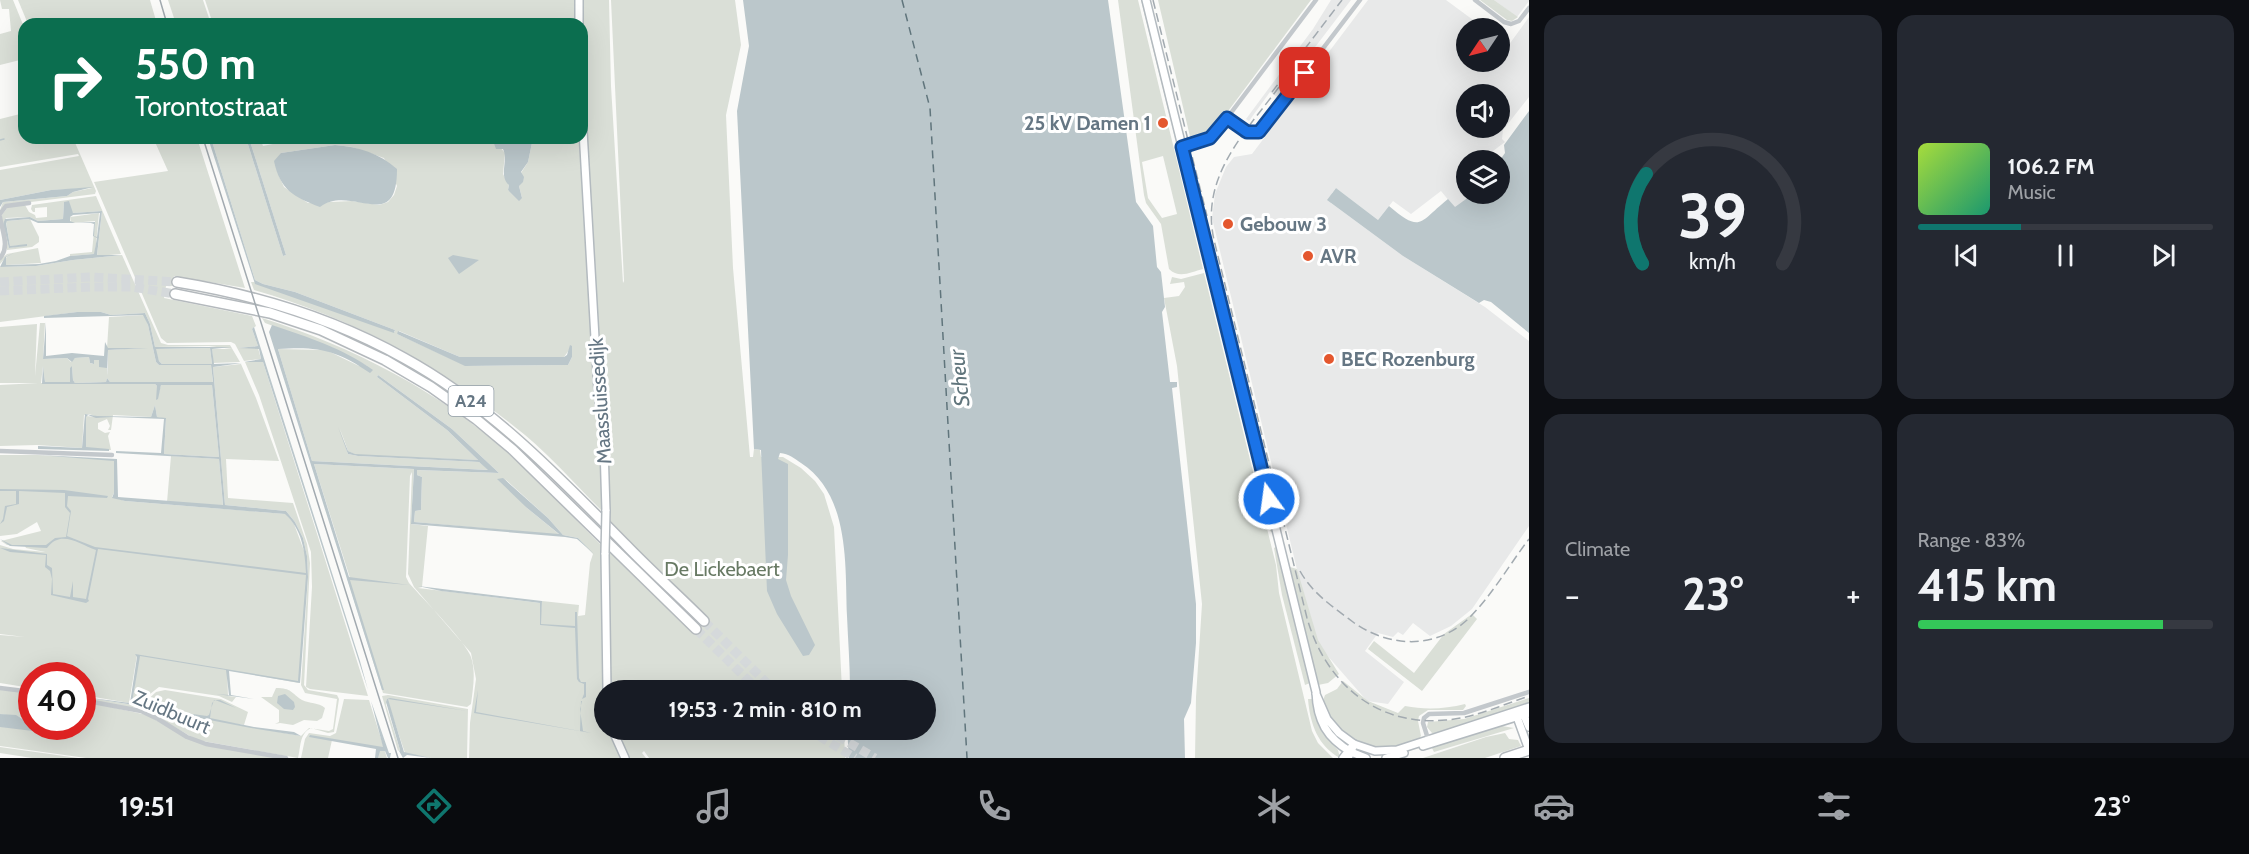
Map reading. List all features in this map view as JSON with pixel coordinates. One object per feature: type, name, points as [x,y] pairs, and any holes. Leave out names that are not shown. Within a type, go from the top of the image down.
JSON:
[{"type":"highway","name":"A24","points":[[177,282],[239,293],[289,307],[362,336],[422,368],[483,410],[522,442],[704,621]]},
{"type":"highway","name":"A24","points":[[175,294],[270,313],[307,325],[385,360],[431,387],[468,412],[513,450],[696,630]]},
{"type":"highway","points":[[1505,758],[1528,746]]},
{"type":"street","points":[[579,0],[579,18]]},
{"type":"street","points":[[1146,0],[1321,722],[1327,734],[1349,753],[1366,758]]},
{"type":"street","points":[[1182,147],[1210,138],[1316,0]]},
{"type":"street","points":[[1227,118],[1247,132],[1254,134],[1260,131],[1360,0]]},
{"type":"street","points":[[1475,0],[1504,22],[1511,24],[1519,21],[1529,8]]},
{"type":"street","name":"Maassluissedijk","points":[[584,144],[598,390],[604,447],[607,680]]},
{"type":"street","points":[[0,258],[6,247],[0,216],[6,206],[29,203]]},
{"type":"street","points":[[0,452],[112,455]]},
{"type":"street","points":[[0,688],[18,690]]},
{"type":"street","points":[[1429,742],[1423,723],[1429,714],[1468,712],[1529,692]]},
{"type":"street","points":[[1316,694],[1327,719],[1339,733],[1354,744],[1367,749],[1388,752],[1429,742]]},
{"type":"street","name":"Zuidbuurt","points":[[96,703],[141,711],[187,737],[206,744],[286,758]]},
{"type":"street","points":[[1386,758],[1522,713],[1529,707]]},
{"type":"street","points":[[1522,713],[1529,727]]},
{"type":"street","points":[[1522,713],[1528,746]]},
{"type":"street","points":[[617,740],[625,758]]},
{"type":"street","points":[[1343,758],[1354,744]]},
{"type":"shaded area","points":[[1331,0],[1351,0],[1277,97],[1270,92],[1249,121],[1246,119],[1313,29]]},
{"type":"shaded area","points":[[1368,0],[1446,0],[1470,18],[1456,18],[1456,72],[1510,72],[1510,43],[1529,17],[1529,97],[1510,121],[1510,84],[1456,84],[1456,138],[1502,138],[1505,142],[1494,150],[1456,150],[1456,204],[1460,204],[1455,208],[1441,191],[1411,214],[1393,201],[1378,220],[1336,188],[1332,193],[1331,203],[1403,256],[1485,307],[1529,341],[1529,526],[1472,609],[1451,626],[1430,636],[1413,623],[1403,635],[1398,632],[1393,637],[1378,633],[1365,651],[1404,682],[1388,704],[1367,701],[1319,646],[1301,586],[1212,218],[1215,194],[1226,167],[1234,157],[1252,154]]},
{"type":"shaded area","points":[[1494,0],[1529,0],[1529,1],[1517,17]]},
{"type":"green space","points":[[0,0],[13,0],[20,18],[18,18],[18,60],[0,65],[0,34],[11,31],[9,9],[2,9]]},
{"type":"green space","points":[[18,0],[150,0],[155,18],[26,18]]},
{"type":"green space","points":[[168,0],[203,0],[209,18],[174,18]]},
{"type":"green space","points":[[205,0],[576,0],[576,18],[211,18]]},
{"type":"green space","name":"De Lickebaert","points":[[581,0],[609,0],[611,86],[623,283],[611,0],[735,0],[741,45],[726,115],[733,268],[750,457],[753,457],[754,449],[760,450],[761,457],[783,457],[801,468],[815,481],[824,494],[834,527],[842,680],[594,680],[594,740],[844,740],[845,758],[649,758],[644,751],[642,753],[646,758],[469,758],[470,723],[476,679],[471,653],[462,642],[471,657],[474,680],[471,704],[467,707],[383,693],[314,464],[414,469],[411,524],[428,526],[422,587],[418,588],[540,603],[541,611],[542,601],[579,605],[578,616],[585,615],[590,563],[593,554],[578,538],[563,535],[548,518],[505,479],[527,508],[560,535],[414,522],[415,511],[421,510],[422,477],[417,475],[416,470],[499,473],[452,429],[378,375],[377,377],[447,430],[478,460],[356,455],[348,451],[340,429],[348,454],[358,456],[479,462],[489,470],[312,461],[278,349],[326,350],[359,366],[367,366],[333,348],[265,323],[262,318],[362,357],[425,391],[484,433],[534,478],[602,546],[601,612],[607,611],[609,506],[586,154],[586,144],[588,144],[588,18],[582,18]],"holes":[[[412,472],[408,574],[414,587],[433,609],[409,583],[406,577],[410,476]]]},
{"type":"green space","points":[[1118,0],[1138,0],[1203,269],[1177,274],[1169,269],[1161,224],[1146,203]],"holes":[[[1163,156],[1177,214],[1162,218],[1148,198],[1142,162]]]},
{"type":"green space","points":[[1141,0],[1143,0],[1176,142]]},
{"type":"green space","points":[[1158,0],[1311,0],[1211,134],[1191,141]]},
{"type":"green space","points":[[1480,0],[1494,0],[1518,17],[1512,21],[1510,18],[1504,18]]},
{"type":"green space","points":[[18,114],[18,144],[76,144],[96,191],[95,194],[7,205],[0,210],[3,202],[67,196],[73,192],[92,188],[51,190],[0,200],[0,170],[79,156],[78,154],[0,167],[0,119]]},
{"type":"green space","points":[[156,144],[199,144],[245,288],[174,276],[172,286],[166,286],[164,298],[252,316],[256,326],[252,329],[258,346],[238,348],[258,348],[261,359],[244,361],[235,344],[231,342],[167,343],[161,338],[94,182],[168,171]]},
{"type":"green space","points":[[213,144],[248,144],[283,256],[286,255],[251,144],[262,144],[263,146],[273,144],[497,144],[505,153],[503,174],[509,185],[508,190],[522,198],[519,186],[521,173],[528,162],[532,144],[580,144],[602,443],[603,512],[525,435],[461,387],[364,331],[293,302],[254,290],[251,282],[395,332],[395,330],[295,292],[255,280]],"holes":[[[335,145],[352,147],[384,158],[397,186],[388,202],[379,205],[352,201],[308,203],[284,187],[279,176],[281,153]],[[399,331],[460,357],[564,357],[572,346],[572,357],[568,365],[467,366],[397,334]]]},
{"type":"green space","points":[[96,196],[121,254],[97,256],[102,211],[73,213],[69,202],[64,202],[63,219],[38,221],[30,217],[6,218],[3,224],[9,248],[27,245],[10,246],[7,221],[30,219],[39,237],[39,242],[32,247],[7,250],[1,216],[8,207],[25,205],[36,218],[47,217],[47,207],[35,208],[33,212],[32,205]]},
{"type":"green space","points":[[99,213],[95,254],[70,256],[70,254],[92,252],[95,221],[71,223],[70,217]]},
{"type":"green space","points":[[38,248],[41,263],[6,265],[6,258],[9,254],[0,264],[0,260],[7,254]]},
{"type":"green space","points":[[122,255],[161,343],[230,345],[240,362],[213,363],[212,349],[232,349],[209,346],[155,347],[145,313],[111,315],[101,312],[77,312],[0,322],[0,267],[36,266]]},
{"type":"green space","points":[[1207,272],[1210,274],[1242,409],[1240,409]]},
{"type":"green space","points":[[1204,273],[1276,565],[1279,593],[1312,731],[1318,743],[1333,758],[1195,758],[1202,604],[1177,366],[1164,298],[1179,296],[1185,287],[1184,282],[1170,284],[1172,277],[1181,279]]},
{"type":"green space","points":[[144,315],[156,362],[159,365],[211,365],[213,383],[110,382],[107,378],[106,382],[75,383],[72,366],[70,382],[45,382],[43,366],[41,383],[155,384],[157,399],[161,385],[212,385],[219,457],[164,454],[166,419],[157,417],[155,405],[151,417],[113,415],[111,430],[108,430],[110,426],[107,419],[98,423],[98,429],[105,433],[110,432],[108,436],[111,450],[84,450],[85,416],[98,417],[89,414],[84,415],[82,448],[37,445],[0,446],[0,385],[38,383],[0,383],[0,327],[37,324],[35,376],[40,323],[45,323],[43,359],[67,358],[71,362],[75,358],[89,357],[90,363],[93,364],[94,359],[99,360],[99,367],[107,367],[108,376],[108,350],[141,348],[107,348],[109,317]]},
{"type":"green space","points":[[210,348],[212,364],[162,364],[155,349]]},
{"type":"green space","points":[[245,362],[263,362],[368,696],[306,687],[312,587],[311,552],[259,395]]},
{"type":"green space","points":[[241,364],[279,461],[226,459],[228,498],[293,503],[307,544],[310,563],[304,685],[308,690],[337,695],[339,699],[334,732],[328,733],[313,729],[329,731],[333,729],[337,699],[305,693],[301,685],[308,577],[303,538],[286,511],[225,505],[213,367]]},
{"type":"green space","points":[[1246,426],[1273,533],[1270,531]]},
{"type":"green space","points":[[0,455],[114,460],[112,497],[125,501],[286,514],[294,524],[306,556],[306,591],[299,683],[227,670],[228,696],[236,697],[232,702],[219,696],[159,687],[132,708],[96,701],[96,699],[134,705],[132,703],[139,656],[137,655],[129,703],[96,697],[96,662],[18,662],[18,686],[0,683],[0,635],[25,637],[0,634],[0,545],[13,549],[45,552],[25,546],[7,545],[1,541],[41,531],[37,522],[17,534],[0,536]]},
{"type":"green space","points":[[171,456],[219,459],[223,506],[167,502]]},
{"type":"green space","points":[[1276,547],[1310,683],[1305,685],[1282,595],[1274,548]]},
{"type":"green space","points":[[1290,567],[1297,569],[1318,640],[1339,674],[1328,683],[1318,685],[1290,578]]},
{"type":"green space","points":[[1472,614],[1477,619],[1422,691],[1368,649],[1374,641],[1414,673],[1444,634]]},
{"type":"green space","points":[[1343,681],[1368,701],[1398,713],[1405,706],[1442,708],[1465,704],[1466,706],[1463,710],[1428,710],[1419,716],[1421,736],[1412,743],[1394,748],[1371,747],[1350,739],[1341,732],[1326,711],[1325,695],[1337,689]]},
{"type":"green space","points":[[276,688],[288,690],[302,700],[322,706],[325,708],[322,718],[317,721],[304,720],[293,725],[275,724],[279,722],[279,710],[261,697],[272,697]]},
{"type":"green space","points":[[0,689],[18,691],[18,717],[0,714]]},
{"type":"green space","points":[[165,690],[221,699],[248,712],[244,725],[224,722],[301,736],[309,728],[311,728],[302,737],[298,758],[197,740],[140,707],[156,692]]},
{"type":"green space","points":[[388,695],[468,709],[467,758],[431,758],[405,753],[387,699],[386,705],[400,750],[398,751],[382,696]]},
{"type":"green space","points":[[1529,698],[1529,705],[1436,734],[1427,727],[1428,722],[1464,719]]},
{"type":"green space","points":[[344,699],[369,700],[387,758],[376,758],[378,747],[332,740],[328,758],[301,758],[305,739],[309,733],[330,736],[336,733]]},
{"type":"green space","points":[[1308,699],[1314,699],[1322,731],[1338,750],[1340,758],[1326,747],[1316,733]]},
{"type":"green space","points":[[96,704],[147,715],[191,740],[280,758],[86,758],[0,746],[0,725],[18,726],[18,740],[96,740]]},
{"type":"green space","points":[[1502,726],[1514,728],[1434,752],[1431,746],[1460,739]]},
{"type":"green space","points":[[1505,733],[1509,739],[1518,740],[1521,746],[1485,758],[1423,758],[1486,737]]},
{"type":"green space","points":[[0,747],[78,758],[32,758],[0,753]]},
{"type":"water","name":"Scheur","points":[[743,0],[1108,0],[1136,202],[1153,226],[1157,267],[1161,272],[1165,307],[1162,312],[1170,382],[1177,382],[1177,387],[1172,388],[1196,604],[1196,643],[1191,703],[1184,719],[1185,758],[849,758],[848,740],[936,740],[936,680],[850,680],[846,575],[842,532],[837,512],[829,493],[817,477],[794,458],[780,453],[778,459],[788,464],[786,580],[791,596],[815,645],[809,655],[803,656],[777,614],[767,591],[761,450],[754,449],[737,111],[749,46]]},
{"type":"water","points":[[1529,111],[1529,333],[1491,302],[1484,300],[1479,303],[1403,256],[1327,200],[1336,188],[1378,220],[1389,206],[1408,220],[1415,222],[1425,219],[1448,199],[1455,207],[1459,204],[1510,204],[1510,150],[1505,150],[1504,145]]},
{"type":"water","points":[[210,144],[213,144],[255,280],[295,292],[395,330],[394,333],[255,284]]},
{"type":"water","points":[[248,144],[251,144],[286,255],[283,256]]},
{"type":"water","points":[[494,144],[532,144],[528,162],[521,172],[524,177],[519,186],[522,198],[519,201],[508,190],[509,185],[504,177],[505,154],[503,149],[496,149]]},
{"type":"water","points":[[335,145],[368,152],[397,169],[395,189],[389,200],[381,204],[332,201],[320,207],[296,196],[284,186],[274,161],[281,153]]},
{"type":"water","points":[[93,187],[73,192],[67,196],[3,202],[0,207],[0,200],[51,190]]},
{"type":"water","points":[[69,201],[73,213],[102,211],[97,255],[122,255],[36,266],[0,267],[5,257],[14,253],[6,257],[6,265],[39,264],[70,256],[94,254],[97,238],[93,236],[94,224],[91,223],[75,223],[38,223],[29,219],[7,221],[10,246],[27,244],[27,246],[9,248],[3,224],[5,219],[30,217],[38,221],[63,219],[64,202]],"holes":[[[100,213],[97,237],[94,236],[95,222],[70,221],[73,215]]]},
{"type":"water","points":[[453,255],[479,260],[459,274],[448,258]]},
{"type":"water","points":[[77,312],[101,312],[111,315],[145,313],[155,347],[232,347],[212,349],[214,364],[242,363],[213,367],[225,505],[286,511],[303,538],[308,577],[300,683],[229,671],[231,695],[254,699],[216,694],[229,695],[226,670],[140,656],[132,703],[134,705],[96,699],[130,703],[137,657],[135,654],[298,681],[306,575],[98,549],[89,601],[86,603],[51,595],[52,579],[50,571],[45,567],[46,555],[10,552],[0,548],[47,554],[47,565],[52,568],[53,594],[70,597],[73,581],[73,597],[86,599],[96,550],[64,539],[52,542],[47,548],[10,546],[0,539],[12,545],[46,545],[55,538],[66,537],[70,513],[65,507],[65,493],[19,491],[19,504],[7,507],[4,521],[0,524],[5,506],[16,504],[16,491],[0,491],[0,489],[64,490],[108,496],[107,498],[68,496],[67,506],[71,511],[67,536],[95,547],[306,573],[305,557],[299,533],[285,514],[112,498],[114,461],[38,455],[117,459],[118,497],[223,505],[219,459],[116,453],[116,451],[161,453],[164,419],[96,418],[88,415],[86,417],[86,447],[109,449],[109,451],[38,449],[38,446],[82,448],[85,414],[151,417],[155,405],[157,417],[166,418],[164,454],[219,457],[212,385],[161,385],[156,400],[157,386],[155,384],[42,384],[43,366],[45,382],[70,382],[72,366],[75,383],[106,382],[107,378],[110,382],[213,382],[211,365],[159,365],[156,362],[148,325],[143,315],[44,318],[44,316]],"holes":[[[210,348],[212,364],[162,364],[156,349]]]},
{"type":"water","points":[[46,322],[46,356],[72,353],[104,356],[105,342],[108,348],[148,348],[108,350],[107,376],[107,368],[99,367],[99,360],[94,360],[94,364],[90,363],[89,357],[75,358],[72,362],[67,358],[43,359]]},
{"type":"water","points":[[272,325],[337,349],[373,370],[370,373],[347,359],[327,351],[305,348],[278,349],[312,461],[488,470],[479,462],[348,454],[338,427],[348,451],[355,454],[478,460],[447,430],[377,377],[378,375],[452,429],[499,473],[417,470],[417,475],[422,477],[421,510],[415,511],[414,522],[559,534],[497,479],[503,478],[548,518],[563,535],[578,538],[594,554],[577,539],[565,537],[411,524],[414,469],[314,464],[349,577],[409,585],[350,580],[384,690],[382,690],[269,332]]},
{"type":"water","points":[[254,327],[368,690],[263,362],[244,362],[261,359],[259,349],[238,348],[258,346],[252,329]]},
{"type":"water","points":[[398,331],[460,357],[564,357],[570,345],[572,346],[572,357],[568,365],[465,366],[397,334]]},
{"type":"water","points":[[418,586],[542,601],[541,624],[575,626],[575,612],[577,612],[579,678],[581,682],[586,682],[586,697],[582,699],[584,684],[579,682],[577,679],[575,628],[540,625],[540,603]]},
{"type":"water","points":[[478,690],[476,712],[580,731],[581,713],[583,731],[591,733],[474,713]]},
{"type":"water","points":[[285,694],[294,702],[293,710],[284,709],[277,703],[278,696]]},
{"type":"water","points":[[390,698],[467,711],[388,699],[404,752],[431,758],[407,755],[403,758],[386,702],[387,699]]},
{"type":"water","points":[[371,701],[389,753],[391,753],[390,758],[385,751],[380,751],[378,758],[375,758],[376,749],[309,737],[310,735],[383,747]]},
{"type":"water","points":[[142,707],[207,716],[211,708],[210,718],[294,732],[301,736]]},
{"type":"water","points":[[0,714],[18,716],[18,729],[0,727]]},
{"type":"waterway","points":[[0,140],[4,139]]},
{"type":"ferry route","points":[[902,0],[930,108],[967,758]]},
{"type":"tunnel","points":[[0,282],[91,277],[177,282]]},
{"type":"tunnel","points":[[0,291],[132,287],[175,294]]},
{"type":"tunnel","points":[[704,621],[764,680]]},
{"type":"tunnel","points":[[696,629],[748,680]]},
{"type":"tunnel","points":[[826,740],[855,758]]},
{"type":"tunnel","points":[[845,740],[875,758]]},
{"type":"tram line","points":[[160,0],[165,18]]},
{"type":"tram line","points":[[205,144],[398,758]]},
{"type":"railway","points":[[1153,0],[1207,216]]},
{"type":"railway","points":[[1272,92],[1342,0]]},
{"type":"railway","points":[[1279,87],[1239,139],[1228,158],[1213,196],[1211,217],[1214,240],[1307,618],[1315,641],[1326,662],[1357,696],[1376,708],[1397,716],[1421,720],[1456,719],[1529,696]]},
{"type":"railway","points":[[1300,571],[1324,599],[1367,630],[1396,640],[1411,642],[1426,640],[1454,630],[1467,620],[1492,591],[1529,539]]},
{"type":"place","name":"25 kV Damen 1","points":[[1163,123]]},
{"type":"place","name":"Gebouw 3","points":[[1228,224]]},
{"type":"place","name":"AVR","points":[[1308,256]]},
{"type":"place","name":"BEC Rozenburg","points":[[1329,359]]},
{"type":"route","points":[[1269,499],[1182,147],[1210,138],[1227,118],[1247,132],[1252,134],[1259,132],[1305,73]]}]
